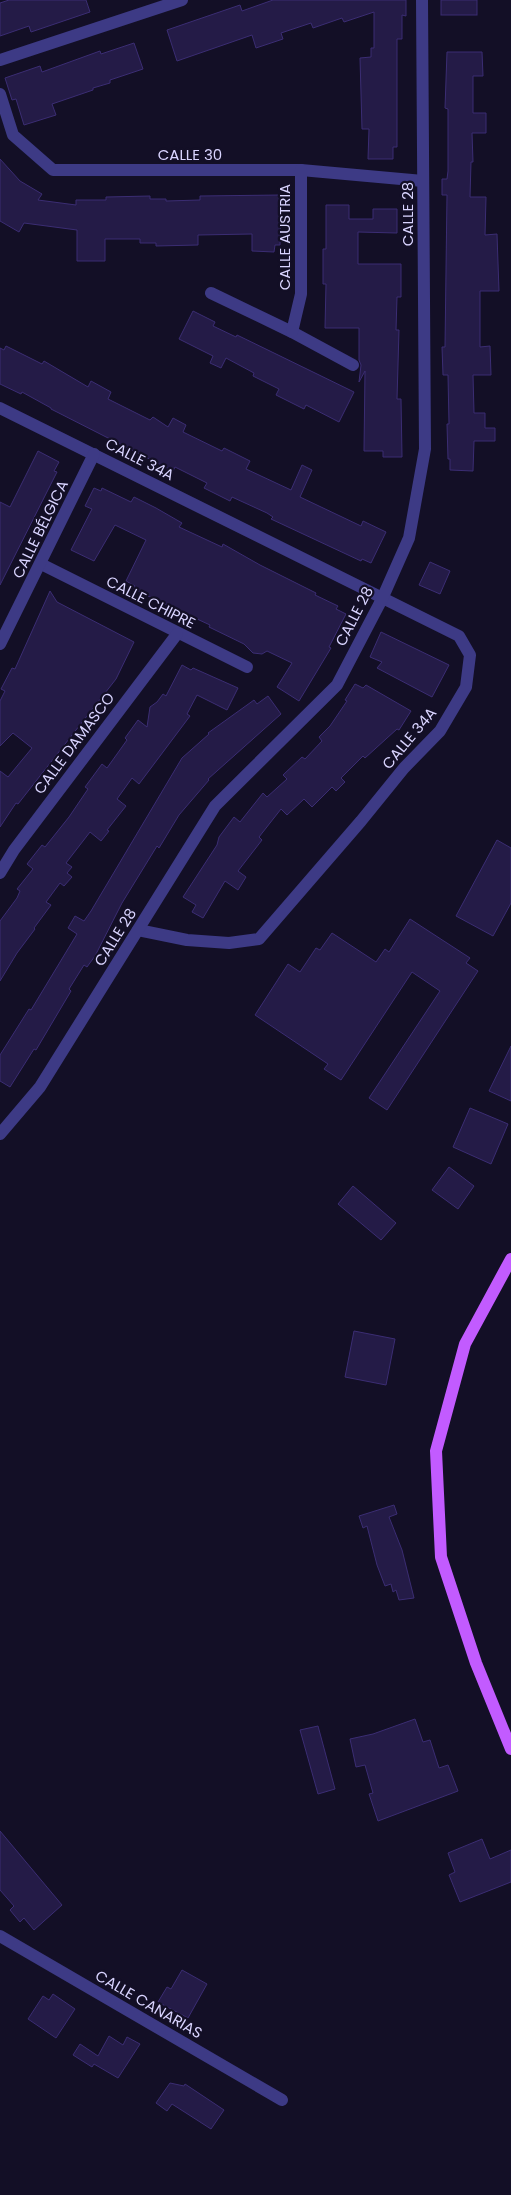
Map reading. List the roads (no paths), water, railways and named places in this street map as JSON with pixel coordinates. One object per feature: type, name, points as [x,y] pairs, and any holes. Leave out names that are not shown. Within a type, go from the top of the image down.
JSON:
[{"type":"main road","points":[[511,1259],[465,1344],[436,1451],[441,1558],[476,1663],[511,1749]]},
{"type":"street","points":[[0,60],[182,0]]},
{"type":"street","name":"CALLE 28","points":[[0,1134],[40,1088],[215,806],[337,685],[382,599],[409,538],[425,450],[422,0]]},
{"type":"street","name":"CALLE 30","points":[[0,94],[13,136],[54,170],[301,170],[423,181]]},
{"type":"street","name":"CALLE AUSTRIA","points":[[292,332],[301,294],[301,170]]},
{"type":"street","points":[[211,293],[292,332],[353,365]]},
{"type":"street","name":"CALLE 34A","points":[[0,408],[459,636],[470,655],[466,687],[440,731],[404,768],[259,939],[229,943],[187,940],[138,930]]},
{"type":"street","name":"CALLE BÉLGICA","points":[[0,644],[94,454]]},
{"type":"street","name":"CALLE CHIPRE","points":[[40,564],[247,668]]},
{"type":"street","name":"CALLE DAMASCO","points":[[0,874],[14,850],[177,634]]},
{"type":"street","name":"CALLE CANARIAS","points":[[0,1936],[282,2100]]}]
